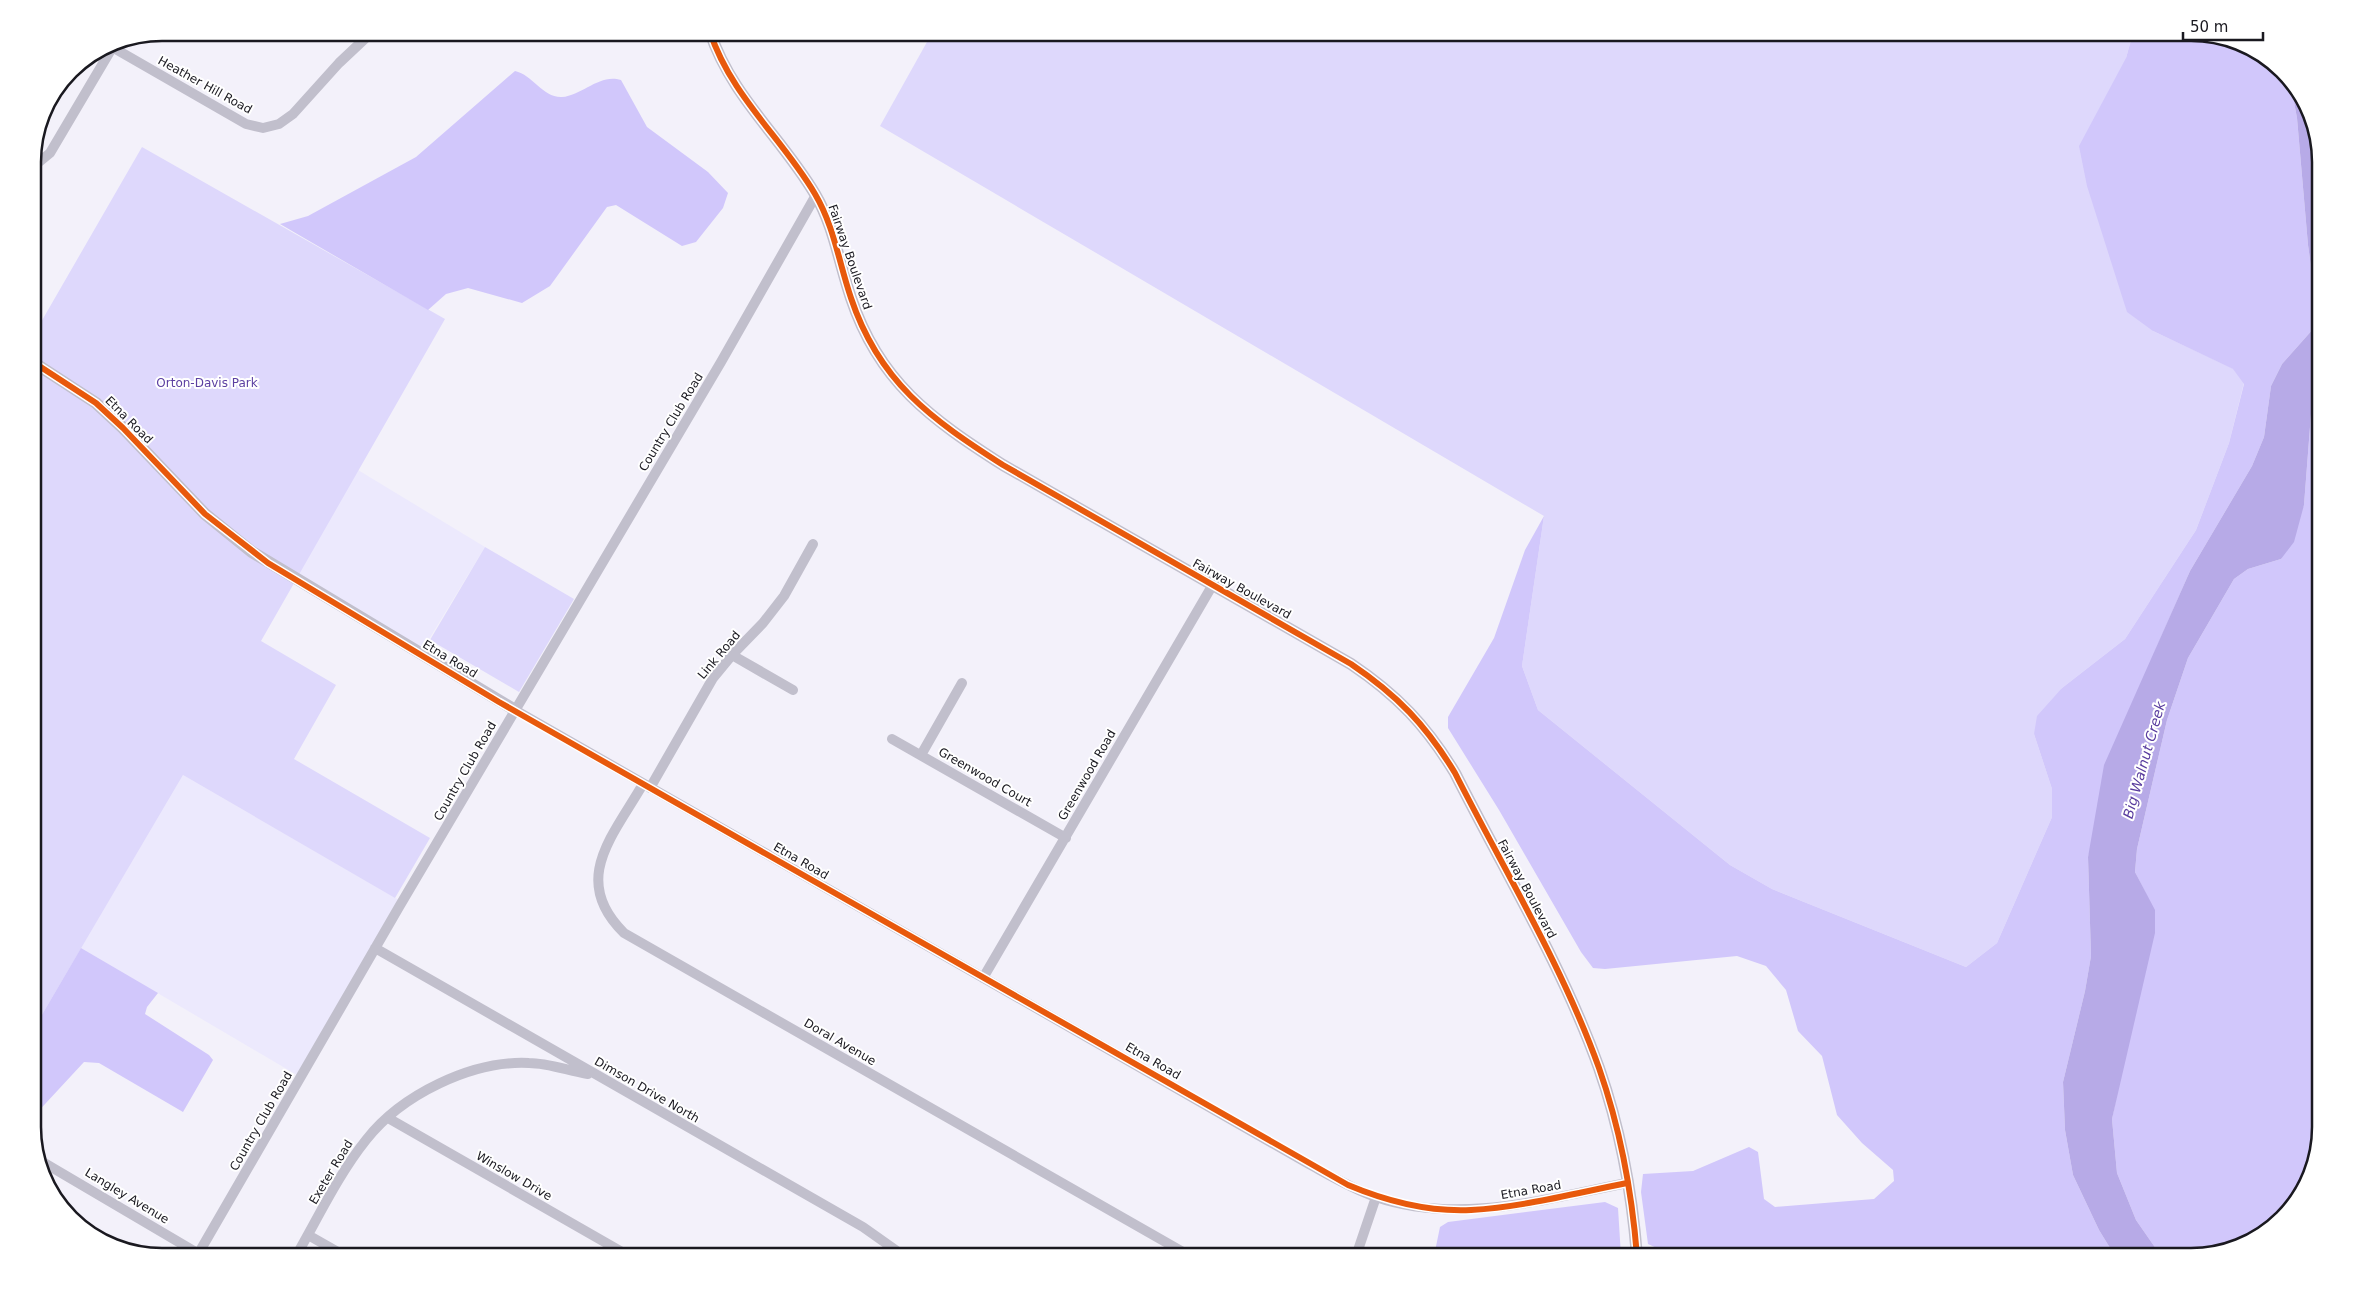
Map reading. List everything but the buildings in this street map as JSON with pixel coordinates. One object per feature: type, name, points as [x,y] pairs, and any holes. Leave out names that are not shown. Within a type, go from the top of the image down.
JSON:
[{"type":"street","name":"Heather Hill Road","points":[[121,48],[246,124],[263,128],[279,124],[293,114],[339,63],[361,42]]},
{"type":"street","name":"Fairway Boulevard","points":[[715,42],[737,88],[816,195],[827,217],[852,300],[864,328],[889,372],[909,397],[948,430],[1003,465],[1212,586],[1336,654],[1363,672],[1408,708],[1430,734],[1455,773],[1581,1022],[1600,1070],[1613,1115],[1627,1183],[1636,1248]]},
{"type":"street","points":[[42,161],[50,153],[108,54]]},
{"type":"street","name":"Country Club Road","points":[[202,1248],[375,948],[721,362],[816,195]]},
{"type":"street","name":"Etna Road","points":[[42,368],[96,403],[123,428],[205,514],[252,552],[515,710],[646,786],[1315,1167],[1376,1197],[1415,1206],[1471,1210],[1519,1204],[1627,1183]]},
{"type":"street","name":"Link Road","points":[[646,786],[713,678],[732,655],[764,624],[784,596],[813,544]]},
{"type":"street","name":"Greenwood Road","points":[[984,978],[1212,586]]},
{"type":"street","points":[[732,655],[793,690]]},
{"type":"street","points":[[921,755],[962,683]]},
{"type":"street","name":"Greenwood Court","points":[[892,739],[1066,838]]},
{"type":"street","name":"Doral Avenue","points":[[646,786],[605,851],[597,880],[598,894],[604,910],[624,933],[1176,1248]]},
{"type":"street","name":"Dimson Drive North","points":[[375,948],[863,1227],[895,1248]]},
{"type":"street","name":"Exeter Road","points":[[301,1248],[345,1170],[367,1138],[388,1118],[427,1088],[453,1076],[483,1068],[529,1063],[597,1076]]},
{"type":"street","name":"Winslow Drive","points":[[388,1118],[614,1248]]},
{"type":"street","name":"Langley Avenue","points":[[48,1164],[186,1248]]},
{"type":"street","points":[[1359,1248],[1376,1197]]},
{"type":"street","points":[[308,1235],[330,1248]]},
{"type":"shaded area","points":[[2131,41],[2207,42],[2237,50],[2251,57],[2265,66],[2287,88],[2293,98],[2297,118],[2311,267],[2311,331],[2282,364],[2271,386],[2264,437],[2252,466],[2190,571],[2155,651],[2088,857],[2091,956],[2085,991],[2063,1082],[2065,1130],[2073,1175],[2099,1230],[2110,1248],[1657,1248],[1648,1244],[1641,1192],[1643,1174],[1693,1171],[1749,1147],[1758,1152],[1764,1199],[1775,1207],[1874,1199],[1894,1181],[1893,1170],[1862,1143],[1837,1115],[1822,1056],[1798,1031],[1786,990],[1766,966],[1737,956],[1605,969],[1593,968],[1581,952],[1499,810],[1448,728],[1448,717],[1494,638],[1525,550],[1544,516],[1522,666],[1538,710],[1730,865],[1772,889],[1966,967],[1997,943],[2052,817],[2052,789],[2034,734],[2037,716],[2062,688],[2125,639],[2196,530],[2229,443],[2244,384],[2233,369],[2153,331],[2127,312],[2087,186],[2079,146],[2126,58]]},
{"type":"shaded area","points":[[515,71],[527,77],[549,94],[562,97],[577,93],[606,79],[621,80],[647,127],[708,172],[728,193],[723,208],[696,242],[682,246],[616,205],[607,207],[550,286],[522,303],[468,288],[446,294],[428,310],[280,224],[308,216],[416,157]]},
{"type":"shaded area","points":[[2311,414],[2311,1143],[2303,1173],[2296,1187],[2287,1201],[2265,1223],[2237,1239],[2222,1244],[2191,1248],[2155,1248],[2136,1220],[2117,1173],[2112,1119],[2154,910],[2135,872],[2137,849],[2167,720],[2188,658],[2234,579],[2248,569],[2281,559],[2304,505]]},
{"type":"shaded area","points":[[358,470],[485,547],[420,654],[295,580]]},
{"type":"shaded area","points":[[183,775],[404,903],[302,1078],[81,948]]},
{"type":"shaded area","points":[[81,948],[158,993],[147,1007],[145,1014],[209,1055],[213,1060],[183,1112],[99,1063],[84,1062],[42,1107],[42,1015]]},
{"type":"shaded area","points":[[1605,1202],[1618,1208],[1620,1248],[1436,1248],[1440,1227],[1448,1222]]},
{"type":"green space","points":[[2131,41],[2126,58],[2153,331],[2234,369],[2244,383],[2229,443],[2196,530],[2125,639],[2062,688],[2034,734],[2052,789],[2052,817],[1997,943],[1966,967],[1772,889],[1730,865],[1538,710],[1522,666],[1544,516],[880,126],[927,42]]},
{"type":"green space","name":"Orton-Davis Park","points":[[142,147],[445,319],[261,641],[336,685],[294,759],[430,838],[395,898],[183,775],[42,1015],[42,320]]},
{"type":"green space","points":[[485,547],[574,599],[519,692],[430,640]]},
{"type":"water","points":[[2293,98],[2303,116],[2311,146],[2311,267],[2308,245],[2297,118]]},
{"type":"water","name":"Big Walnut Creek","points":[[2311,331],[2311,413],[2304,505],[2294,542],[2281,559],[2248,569],[2234,579],[2188,658],[2167,720],[2137,849],[2135,872],[2155,910],[2155,933],[2112,1119],[2117,1173],[2136,1220],[2155,1248],[2110,1248],[2099,1230],[2073,1175],[2065,1130],[2063,1082],[2085,991],[2091,956],[2088,857],[2104,765],[2190,571],[2252,466],[2264,437],[2271,386],[2282,364]]},
{"type":"cycle path","points":[[714,42],[719,55],[744,97],[788,154],[822,206],[832,232],[851,298],[863,327],[876,353],[892,376],[910,396],[953,431],[1003,465],[1351,664],[1396,699],[1433,740],[1455,773],[1532,918],[1584,1030],[1599,1068],[1619,1137],[1632,1208],[1636,1248]]},
{"type":"cycle path","points":[[42,368],[96,403],[123,428],[205,514],[268,563],[499,702],[1348,1185],[1377,1196],[1408,1204],[1439,1209],[1471,1210],[1510,1206],[1627,1183]]}]
